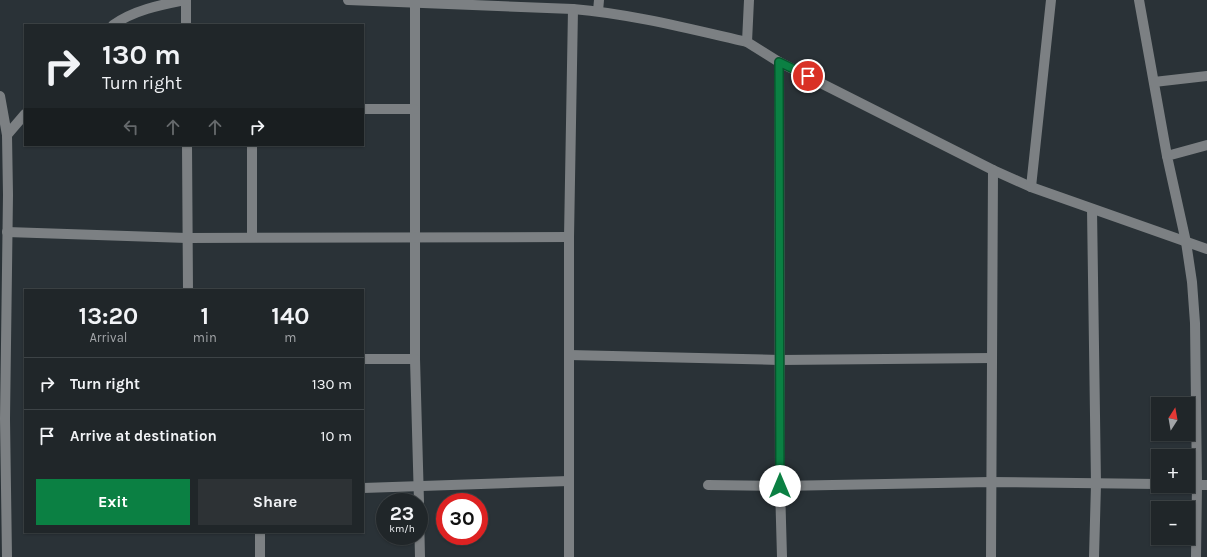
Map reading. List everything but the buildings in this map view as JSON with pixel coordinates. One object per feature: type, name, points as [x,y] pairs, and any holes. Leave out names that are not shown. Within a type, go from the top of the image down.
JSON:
[{"type":"street","points":[[114,24],[121,19],[158,5],[185,0],[186,24]]},
{"type":"street","points":[[348,0],[414,1],[598,11],[658,21],[747,42],[779,62],[993,170],[1031,187],[1207,249]]},
{"type":"street","points":[[598,11],[599,0]]},
{"type":"street","points":[[747,42],[749,0]]},
{"type":"street","points":[[1031,187],[1050,0]]},
{"type":"street","points":[[1139,0],[1167,156],[1186,242],[1192,282],[1195,323],[1197,485],[1196,557]]},
{"type":"street","points":[[414,1],[415,359],[418,493]]},
{"type":"street","points":[[569,557],[569,237],[573,9]]},
{"type":"street","points":[[779,62],[780,486],[782,557]]},
{"type":"street","points":[[1154,82],[1207,76]]},
{"type":"street","points":[[0,96],[7,136],[4,182],[7,232],[6,351],[3,377],[7,557]]},
{"type":"street","points":[[364,109],[414,109]]},
{"type":"street","points":[[7,136],[24,115]]},
{"type":"street","points":[[1167,156],[1207,145]]},
{"type":"street","points":[[187,146],[188,289]]},
{"type":"street","points":[[252,146],[252,238]]},
{"type":"street","points":[[991,557],[990,482],[993,170]]},
{"type":"street","points":[[1092,209],[1096,484],[1094,557]]},
{"type":"street","points":[[7,232],[187,238],[414,236],[569,237]]},
{"type":"street","points":[[569,355],[780,360],[992,358]]},
{"type":"street","points":[[364,359],[415,359]]},
{"type":"street","points":[[364,488],[569,481]]},
{"type":"street","points":[[708,485],[780,486],[990,482],[1151,484]]},
{"type":"street","points":[[260,533],[260,557]]},
{"type":"street","points":[[420,545],[420,557]]},
{"type":"route","points":[[780,486],[779,62],[808,76]]}]
